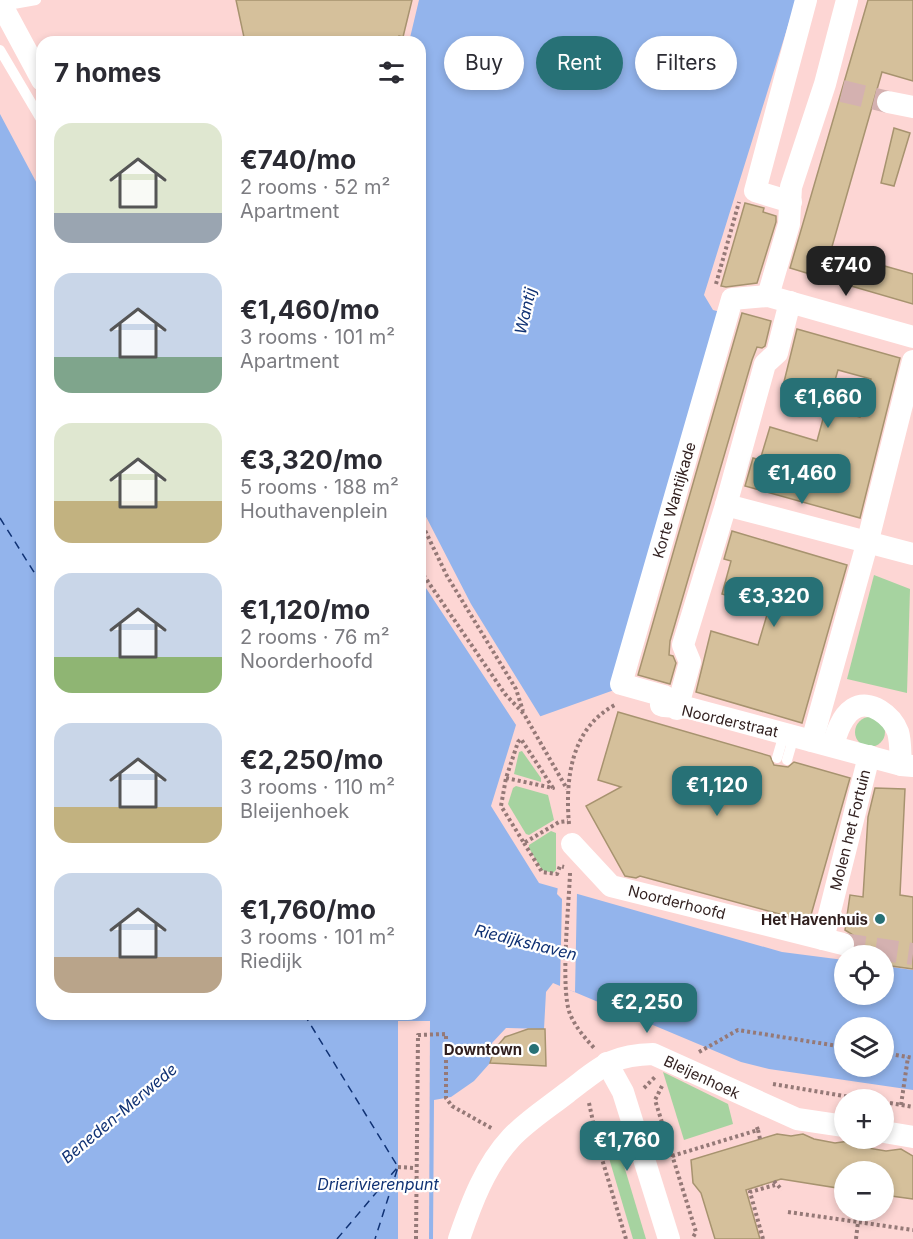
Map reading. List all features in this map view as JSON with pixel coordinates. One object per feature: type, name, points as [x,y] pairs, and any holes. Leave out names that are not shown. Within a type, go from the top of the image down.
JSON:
[{"type":"street","points":[[791,202],[755,190],[806,0]]},
{"type":"street","points":[[847,0],[833,88],[791,187],[789,224],[768,296],[913,337]]},
{"type":"street","points":[[1,4],[36,69]]},
{"type":"street","points":[[888,102],[913,107]]},
{"type":"street","name":"Korte Wantijkade","points":[[669,707],[664,696],[621,684],[732,299],[768,296]]},
{"type":"street","points":[[669,707],[690,662],[683,645],[726,505],[765,364],[777,353],[790,302]]},
{"type":"street","points":[[806,740],[867,544],[913,361]]},
{"type":"street","points":[[726,505],[867,544],[913,554]]},
{"type":"street","name":"Noorderstraat","points":[[626,699],[669,707],[689,708],[806,740],[907,766],[898,733],[889,717],[878,709],[864,706],[853,709],[836,734],[806,740]]},
{"type":"street","name":"Molen het Fortuin","points":[[833,942],[869,756]]},
{"type":"street","name":"Noorderhoofd","points":[[572,844],[612,886],[833,942]]},
{"type":"street","name":"Bleijenhoek","points":[[459,1239],[475,1193],[511,1139],[581,1080],[607,1063],[628,1055],[653,1054],[697,1062],[797,1119],[834,1125]]},
{"type":"street","points":[[607,1063],[623,1092],[669,1239]]},
{"type":"street","points":[[894,1134],[913,1137]]},
{"type":"lane","points":[[1,4],[36,0]]},
{"type":"lane","points":[[0,50],[36,111]]},
{"type":"lane","points":[[782,759],[806,740]]},
{"type":"path","points":[[426,532],[447,576],[516,689],[524,714]]},
{"type":"path","points":[[426,579],[505,694],[524,714],[567,790]]},
{"type":"path","points":[[572,844],[567,790],[571,761],[584,734],[605,710],[626,699]]},
{"type":"path","points":[[553,789],[521,739],[506,778],[501,806],[542,872],[557,874],[560,866],[570,867]]},
{"type":"path","points":[[506,778],[567,790]]},
{"type":"path","points":[[524,843],[559,822],[569,821]]},
{"type":"path","points":[[570,887],[566,992],[570,1013],[580,1032],[607,1063]]},
{"type":"path","points":[[708,1048],[738,1030],[834,1045]]},
{"type":"path","points":[[416,1239],[418,1035],[430,1033],[446,1035],[446,1098],[452,1106],[511,1139]]},
{"type":"path","points":[[894,1055],[910,1058],[901,1105]]},
{"type":"path","points":[[763,1081],[834,1094]]},
{"type":"path","points":[[662,1086],[655,1100],[696,1232],[692,1239]]},
{"type":"path","points":[[894,1104],[913,1107]]},
{"type":"path","points":[[591,1112],[599,1149],[626,1239]]},
{"type":"path","points":[[754,1120],[760,1139]]},
{"type":"path","points":[[672,1156],[758,1130]]},
{"type":"path","points":[[398,1167],[415,1168]]},
{"type":"path","points":[[763,1239],[750,1192],[774,1183],[782,1190]]},
{"type":"path","points":[[788,1212],[913,1230]]},
{"type":"path","points":[[856,1239],[858,1222]]},
{"type":"green space","points":[[874,575],[910,589],[907,693],[847,679]]},
{"type":"green space","points":[[870,717],[876,718],[884,726],[884,738],[876,746],[870,747],[864,746],[856,738],[855,732],[856,726],[864,718]]},
{"type":"green space","points":[[522,751],[541,778],[541,782],[514,774],[519,752]]},
{"type":"green space","points":[[516,786],[548,795],[554,820],[529,835],[526,834],[508,804],[513,788]]},
{"type":"green space","points":[[551,831],[556,833],[556,870],[553,873],[542,870],[529,848],[529,845]]},
{"type":"green space","points":[[663,1072],[728,1104],[733,1124],[684,1140]]},
{"type":"green space","points":[[616,1139],[646,1239],[633,1239],[606,1148],[609,1141]]},
{"type":"water","points":[[419,0],[796,0],[704,295],[713,310],[724,313],[617,689],[516,725],[491,806],[539,883],[782,952],[834,959],[834,1005],[894,1005],[894,967],[913,970],[913,1090],[769,1069],[741,1062],[553,983],[546,992],[544,1029],[506,1028],[492,1043],[490,1063],[474,1081],[451,1097],[434,1100],[433,1239],[0,1239],[0,114],[36,182],[36,1020],[426,1020],[426,36],[410,36]]},
{"type":"pier","points":[[426,517],[471,604],[542,719],[518,728],[426,588]]},
{"type":"pier","points":[[558,886],[577,892],[575,992],[560,987],[562,899],[557,894]]},
{"type":"pier","points":[[398,1021],[430,1021],[429,1239],[398,1239]]},
{"type":"building","points":[[236,0],[412,0],[403,36],[244,36]]},
{"type":"building","points":[[868,0],[913,0],[913,81],[882,72],[823,278],[790,268]]},
{"type":"building","points":[[894,128],[910,133],[894,186],[881,183]]},
{"type":"building","points":[[745,203],[764,208],[763,212],[776,216],[776,222],[757,283],[721,286]]},
{"type":"building","points":[[860,259],[913,274],[913,304],[851,286]]},
{"type":"building","points":[[742,313],[771,321],[765,346],[757,347],[752,360],[670,641],[669,655],[673,656],[676,663],[670,684],[638,675]]},
{"type":"building","points":[[797,329],[900,358],[860,518],[745,486],[753,458],[760,460],[770,427],[817,441],[826,408],[860,417],[871,379],[838,370],[828,404],[782,390]]},
{"type":"building","points":[[732,531],[847,565],[802,723],[696,692],[711,631],[758,645],[769,608],[722,594],[731,561],[724,559]]},
{"type":"building","points":[[618,712],[770,756],[774,765],[788,767],[794,762],[850,778],[809,922],[640,876],[636,878],[625,876],[586,806],[621,787],[598,780]]},
{"type":"building","points":[[875,788],[905,789],[900,895],[913,897],[913,969],[894,966],[894,945],[856,945],[853,935],[845,930],[850,895],[863,897],[868,817]]},
{"type":"building","points":[[528,1029],[545,1029],[546,1066],[490,1063],[494,1050],[505,1037]]},
{"type":"building","points":[[777,1134],[791,1136],[803,1134],[814,1139],[834,1143],[834,1149],[886,1151],[901,1149],[913,1156],[913,1199],[894,1196],[894,1161],[834,1161],[834,1187],[781,1179],[746,1190],[760,1239],[715,1239],[701,1193],[693,1183],[691,1160]]},
{"type":"ferry route","points":[[0,518],[36,575]]},
{"type":"ferry route","points":[[308,1020],[398,1167],[375,1239]]},
{"type":"ferry route","points":[[337,1239],[397,1168]]},
{"type":"tunnel","points":[[842,91],[888,102]]},
{"type":"tunnel","points":[[843,944],[913,954]]},
{"type":"place","name":"Het Havenhuis","points":[[880,919]]},
{"type":"place","name":"Downtown","points":[[534,1049]]},
{"type":"water label","name":"Wantij","points":[[525,311]]},
{"type":"water label","name":"Riedijkshaven","points":[[526,942]]},
{"type":"water label","name":"Beneden-Merwede","points":[[119,1113]]},
{"type":"water label","name":"Drierivierenpunt","points":[[378,1184]]}]
